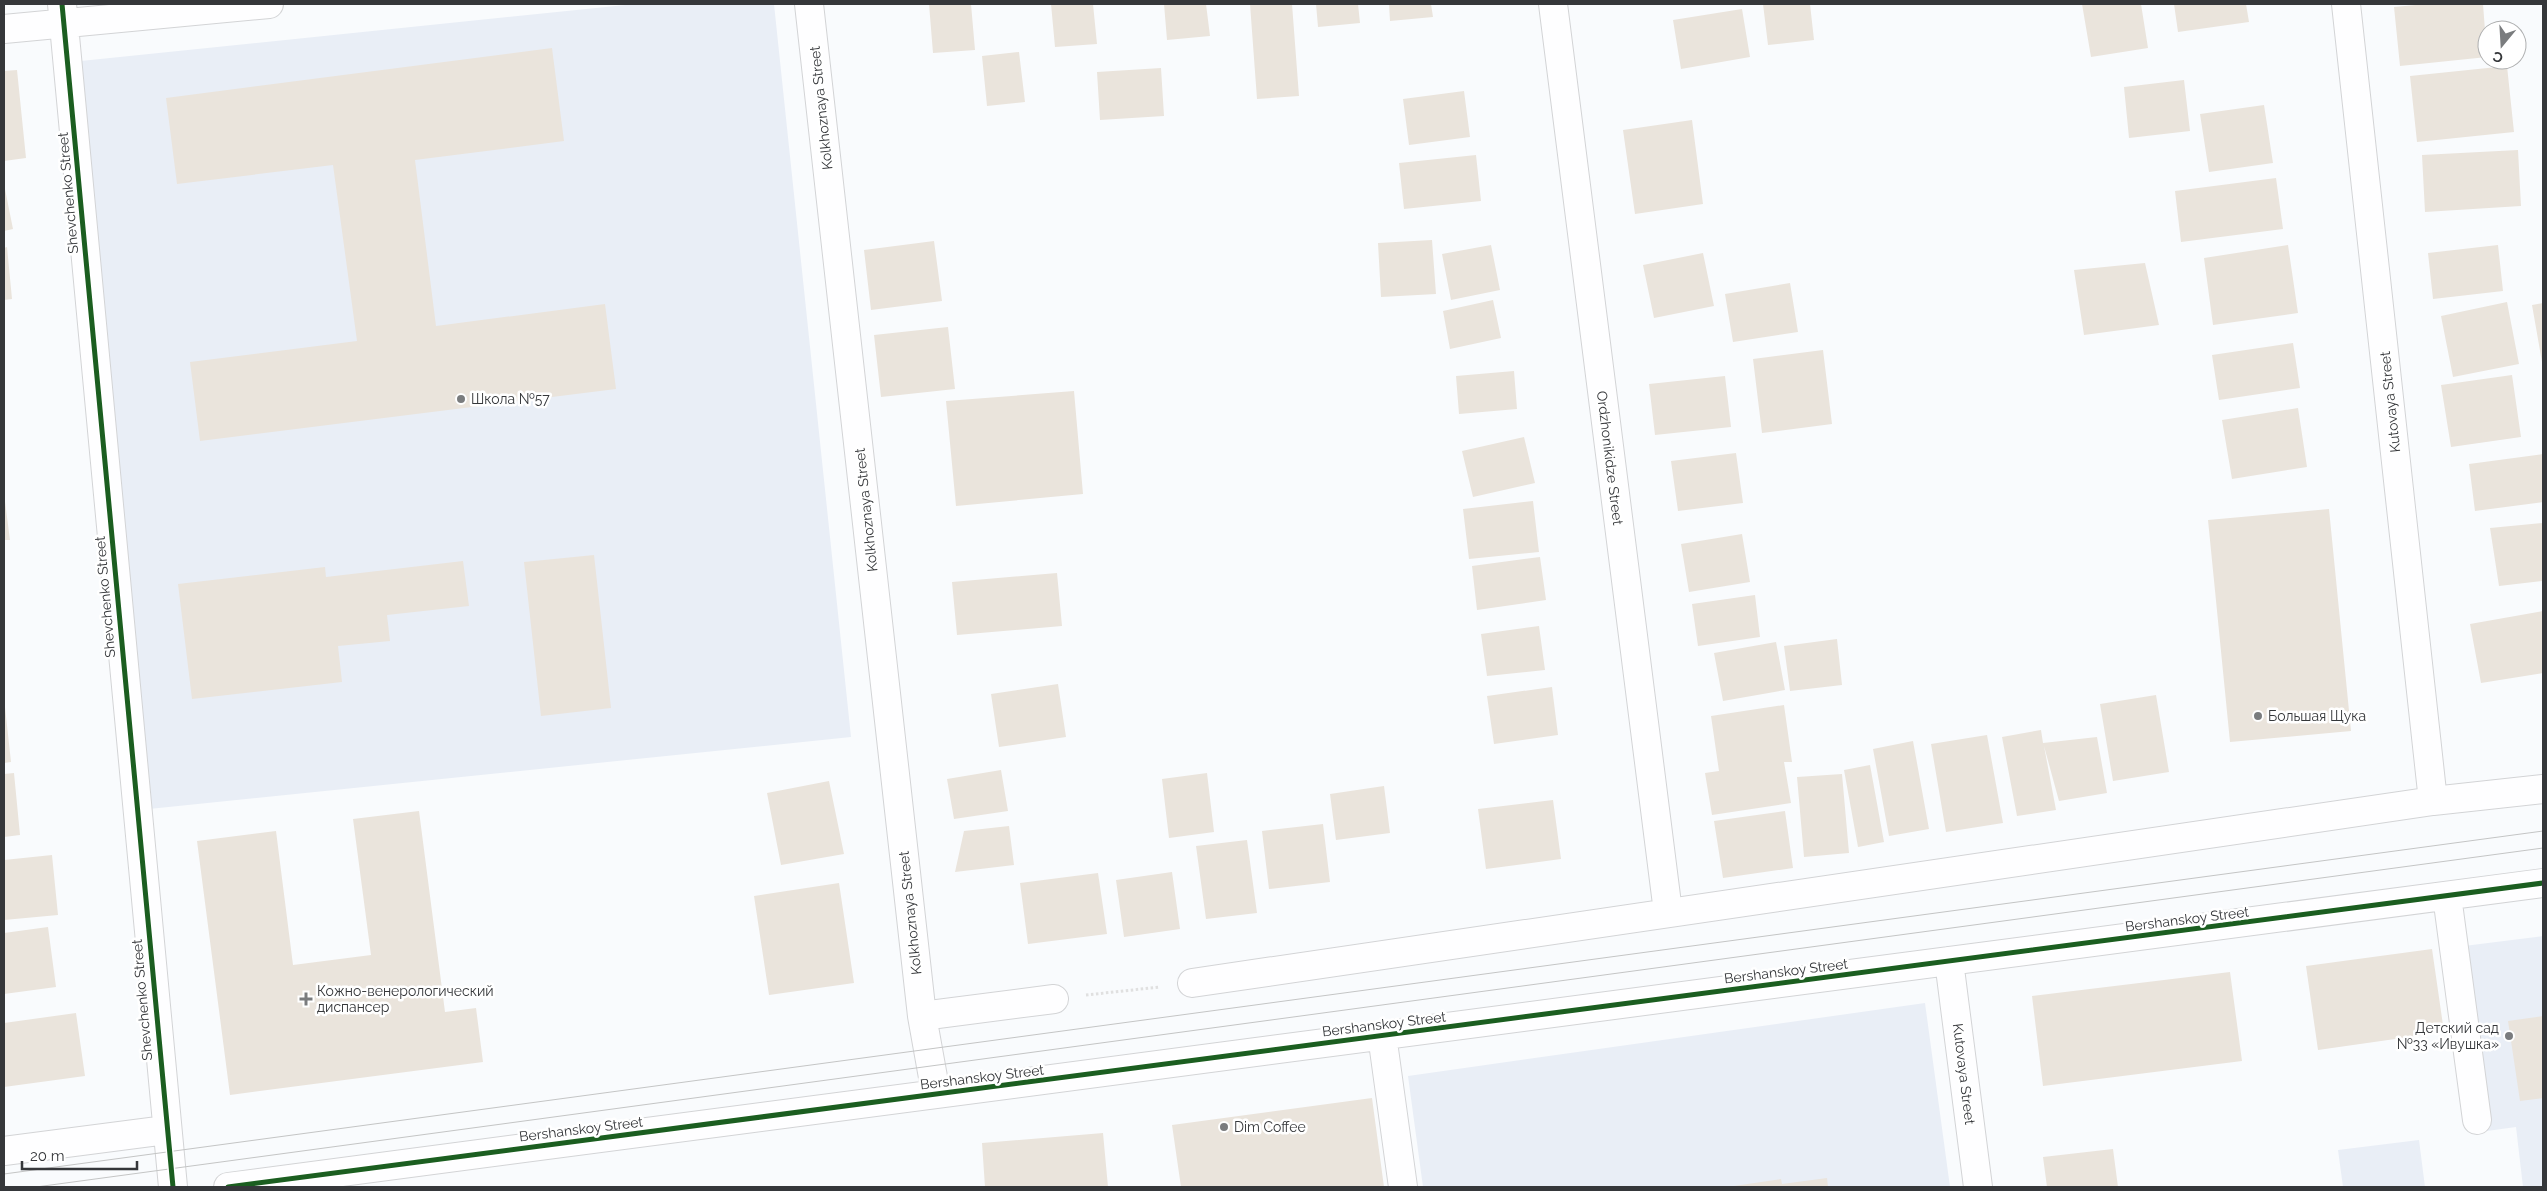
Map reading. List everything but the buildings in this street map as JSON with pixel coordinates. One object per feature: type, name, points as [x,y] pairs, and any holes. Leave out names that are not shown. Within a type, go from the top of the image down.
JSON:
[{"type":"street","points":[[4,29],[63,13],[269,4]]},
{"type":"street","name":"Kolkhoznaya Street","points":[[809,4],[922,1016],[936,1094]]},
{"type":"street","name":"Ordzhonikidze Street","points":[[1553,4],[1668,912]]},
{"type":"street","name":"Kutovaya Street","points":[[2346,4],[2433,801]]},
{"type":"street","name":"Shevchenko Street","points":[[63,13],[166,1130],[173,1187]]},
{"type":"street","points":[[1192,983],[2433,801],[2543,789]]},
{"type":"street","name":"Bershanskoy Street","points":[[228,1187],[2543,883]]},
{"type":"street","points":[[2447,896],[2477,1120]]},
{"type":"street","name":"Kutovaya Street","points":[[1949,961],[1978,1187]]},
{"type":"street","points":[[922,1016],[1054,999]]},
{"type":"street","points":[[1382,1035],[1403,1187]]},
{"type":"street","points":[[4,1151],[166,1130]]},
{"type":"path","points":[[1054,999],[1192,983]]},
{"type":"shaded area","name":"Школа №57","points":[[635,4],[774,4],[851,737],[149,809],[71,62]]},
{"type":"shaded area","name":"Детский сад №33 «Ивушка»","points":[[2543,936],[2543,1187],[2523,1187],[2516,1127],[2487,1131],[2464,946]]},
{"type":"shaded area","points":[[1925,1003],[1950,1187],[1423,1187],[1408,1076]]},
{"type":"shaded area","points":[[2419,1140],[2425,1187],[2343,1187],[2338,1150]]},
{"type":"tram line","points":[[4,1174],[2543,831]]},
{"type":"tram line","points":[[36,1187],[2543,848]]},
{"type":"cycle path","points":[[62,4],[173,1187]]},
{"type":"cycle path","points":[[228,1187],[2543,883]]},
{"type":"place","name":"Школа №57","points":[[461,399]]},
{"type":"place","name":"Большая Щука","points":[[2258,716]]},
{"type":"place","name":"Кожно-венерологический диспансер","points":[[306,999]]},
{"type":"place","name":"Детский сад №33 «Ивушка»","points":[[2509,1036]]},
{"type":"place","name":"Dim Coffee","points":[[1224,1127]]}]
